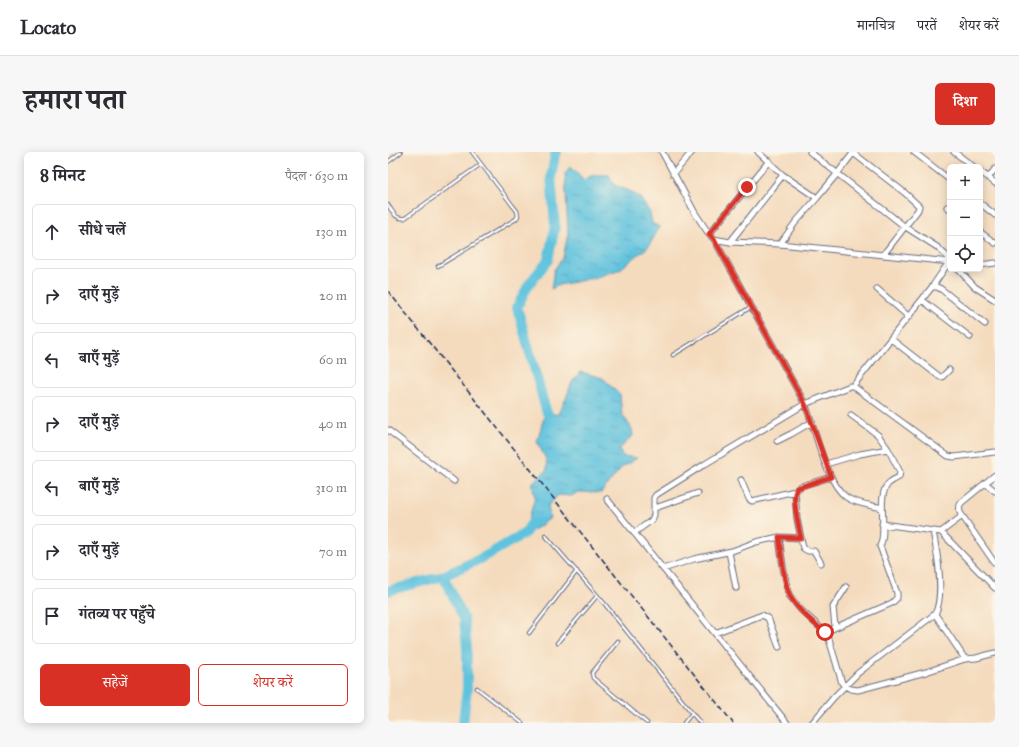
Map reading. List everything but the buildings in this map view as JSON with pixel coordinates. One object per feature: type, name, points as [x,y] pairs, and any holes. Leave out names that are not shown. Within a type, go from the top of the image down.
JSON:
[{"type":"street","points":[[662,152],[695,213],[714,239],[805,404],[831,477],[839,490],[850,500],[882,508]]},
{"type":"street","points":[[673,174],[692,152]]},
{"type":"street","points":[[758,152],[783,174],[816,198]]},
{"type":"street","points":[[810,152],[904,226],[931,242],[947,258]]},
{"type":"street","points":[[780,244],[795,223],[837,174],[853,152],[919,206],[918,210],[882,255]]},
{"type":"street","points":[[914,152],[947,178]]},
{"type":"street","points":[[954,152],[970,164]]},
{"type":"street","points":[[709,234],[769,162]]},
{"type":"street","points":[[988,178],[995,169]]},
{"type":"street","points":[[730,242],[783,174]]},
{"type":"street","points":[[983,174],[995,183]]},
{"type":"street","points":[[983,205],[995,214]]},
{"type":"street","points":[[983,234],[995,243]]},
{"type":"street","points":[[714,239],[730,242],[780,244],[947,261]]},
{"type":"street","points":[[983,265],[995,264]]},
{"type":"street","points":[[634,533],[652,520],[655,508],[654,498],[656,495],[805,404],[853,386],[922,300],[947,265]]},
{"type":"street","points":[[961,272],[975,287],[995,300]]},
{"type":"street","points":[[932,287],[941,289],[985,324]]},
{"type":"street","points":[[877,289],[908,316]]},
{"type":"street","points":[[922,300],[970,337]]},
{"type":"street","points":[[891,339],[940,377],[943,377],[949,370]]},
{"type":"street","points":[[853,386],[948,456],[954,457],[995,452]]},
{"type":"street","points":[[825,632],[892,603],[897,598],[897,593],[880,546],[883,538],[882,508],[885,488],[890,482],[899,477],[899,470],[888,449],[878,435],[851,415]]},
{"type":"street","points":[[777,441],[812,422]]},
{"type":"street","points":[[388,430],[454,481]]},
{"type":"street","points":[[826,464],[860,454],[888,449]]},
{"type":"street","points":[[994,562],[959,510],[961,503],[995,475]]},
{"type":"street","points":[[741,480],[749,499],[752,501],[795,491],[801,486],[831,477]]},
{"type":"street","points":[[985,483],[995,491]]},
{"type":"street","points":[[795,491],[797,519],[803,548],[814,551],[821,562]]},
{"type":"street","points":[[655,508],[698,493]]},
{"type":"street","points":[[607,499],[787,723]]},
{"type":"street","points":[[941,532],[959,519],[961,514]]},
{"type":"street","points":[[882,524],[941,532],[995,588]]},
{"type":"street","points":[[812,723],[834,697],[858,673],[935,614],[940,598],[938,556],[933,531]]},
{"type":"street","points":[[663,569],[694,559],[729,552],[756,542],[779,537],[801,538]]},
{"type":"street","points":[[779,537],[789,595],[801,610],[825,632],[829,639],[841,680],[845,686],[858,690],[926,672],[964,659],[976,658],[995,653]]},
{"type":"street","points":[[729,552],[736,588]]},
{"type":"street","points":[[835,628],[833,607],[846,587]]},
{"type":"street","points":[[935,614],[964,659]]},
{"type":"street","points":[[715,633],[762,615],[768,618],[779,647]]},
{"type":"lane","points":[[388,162],[401,152]]},
{"type":"lane","points":[[438,266],[516,219],[518,216],[514,206],[472,152]]},
{"type":"lane","points":[[388,205],[397,217],[401,219],[405,218],[481,164]]},
{"type":"lane","points":[[673,355],[751,307]]},
{"type":"lane","points":[[545,535],[577,571],[700,723]]},
{"type":"lane","points":[[529,633],[577,571]]},
{"type":"lane","points":[[557,642],[597,596]]},
{"type":"lane","points":[[618,641],[592,672],[592,678],[647,723]]},
{"type":"lane","points":[[477,688],[522,723]]},
{"type":"lane","points":[[684,723],[692,713]]},
{"type":"water","points":[[571,166],[584,180],[593,175],[609,175],[614,185],[630,191],[641,199],[650,213],[652,223],[660,227],[648,247],[620,269],[594,278],[559,285],[551,289],[554,270],[563,257],[568,234],[565,173]]},
{"type":"water","points":[[581,372],[603,378],[620,395],[622,414],[632,429],[633,436],[619,449],[622,456],[637,458],[621,468],[601,493],[579,492],[571,496],[558,495],[548,506],[550,518],[539,527],[525,533],[535,497],[532,483],[547,470],[546,459],[537,442],[546,410],[557,415],[565,401],[572,382]]},
{"type":"waterway","points":[[551,422],[546,410],[517,307],[529,284],[548,260],[555,226],[551,177],[555,155],[557,152]]},
{"type":"waterway","points":[[388,591],[443,576],[484,557],[525,533],[533,521]]},
{"type":"waterway","points":[[443,576],[464,619],[467,648],[467,689],[463,723]]},
{"type":"railway","points":[[388,291],[733,723]]},
{"type":"route","points":[[747,187],[709,234],[714,239],[805,404],[831,477],[797,488],[795,495],[797,519],[801,538],[779,537],[789,595],[810,620],[825,632]]}]
